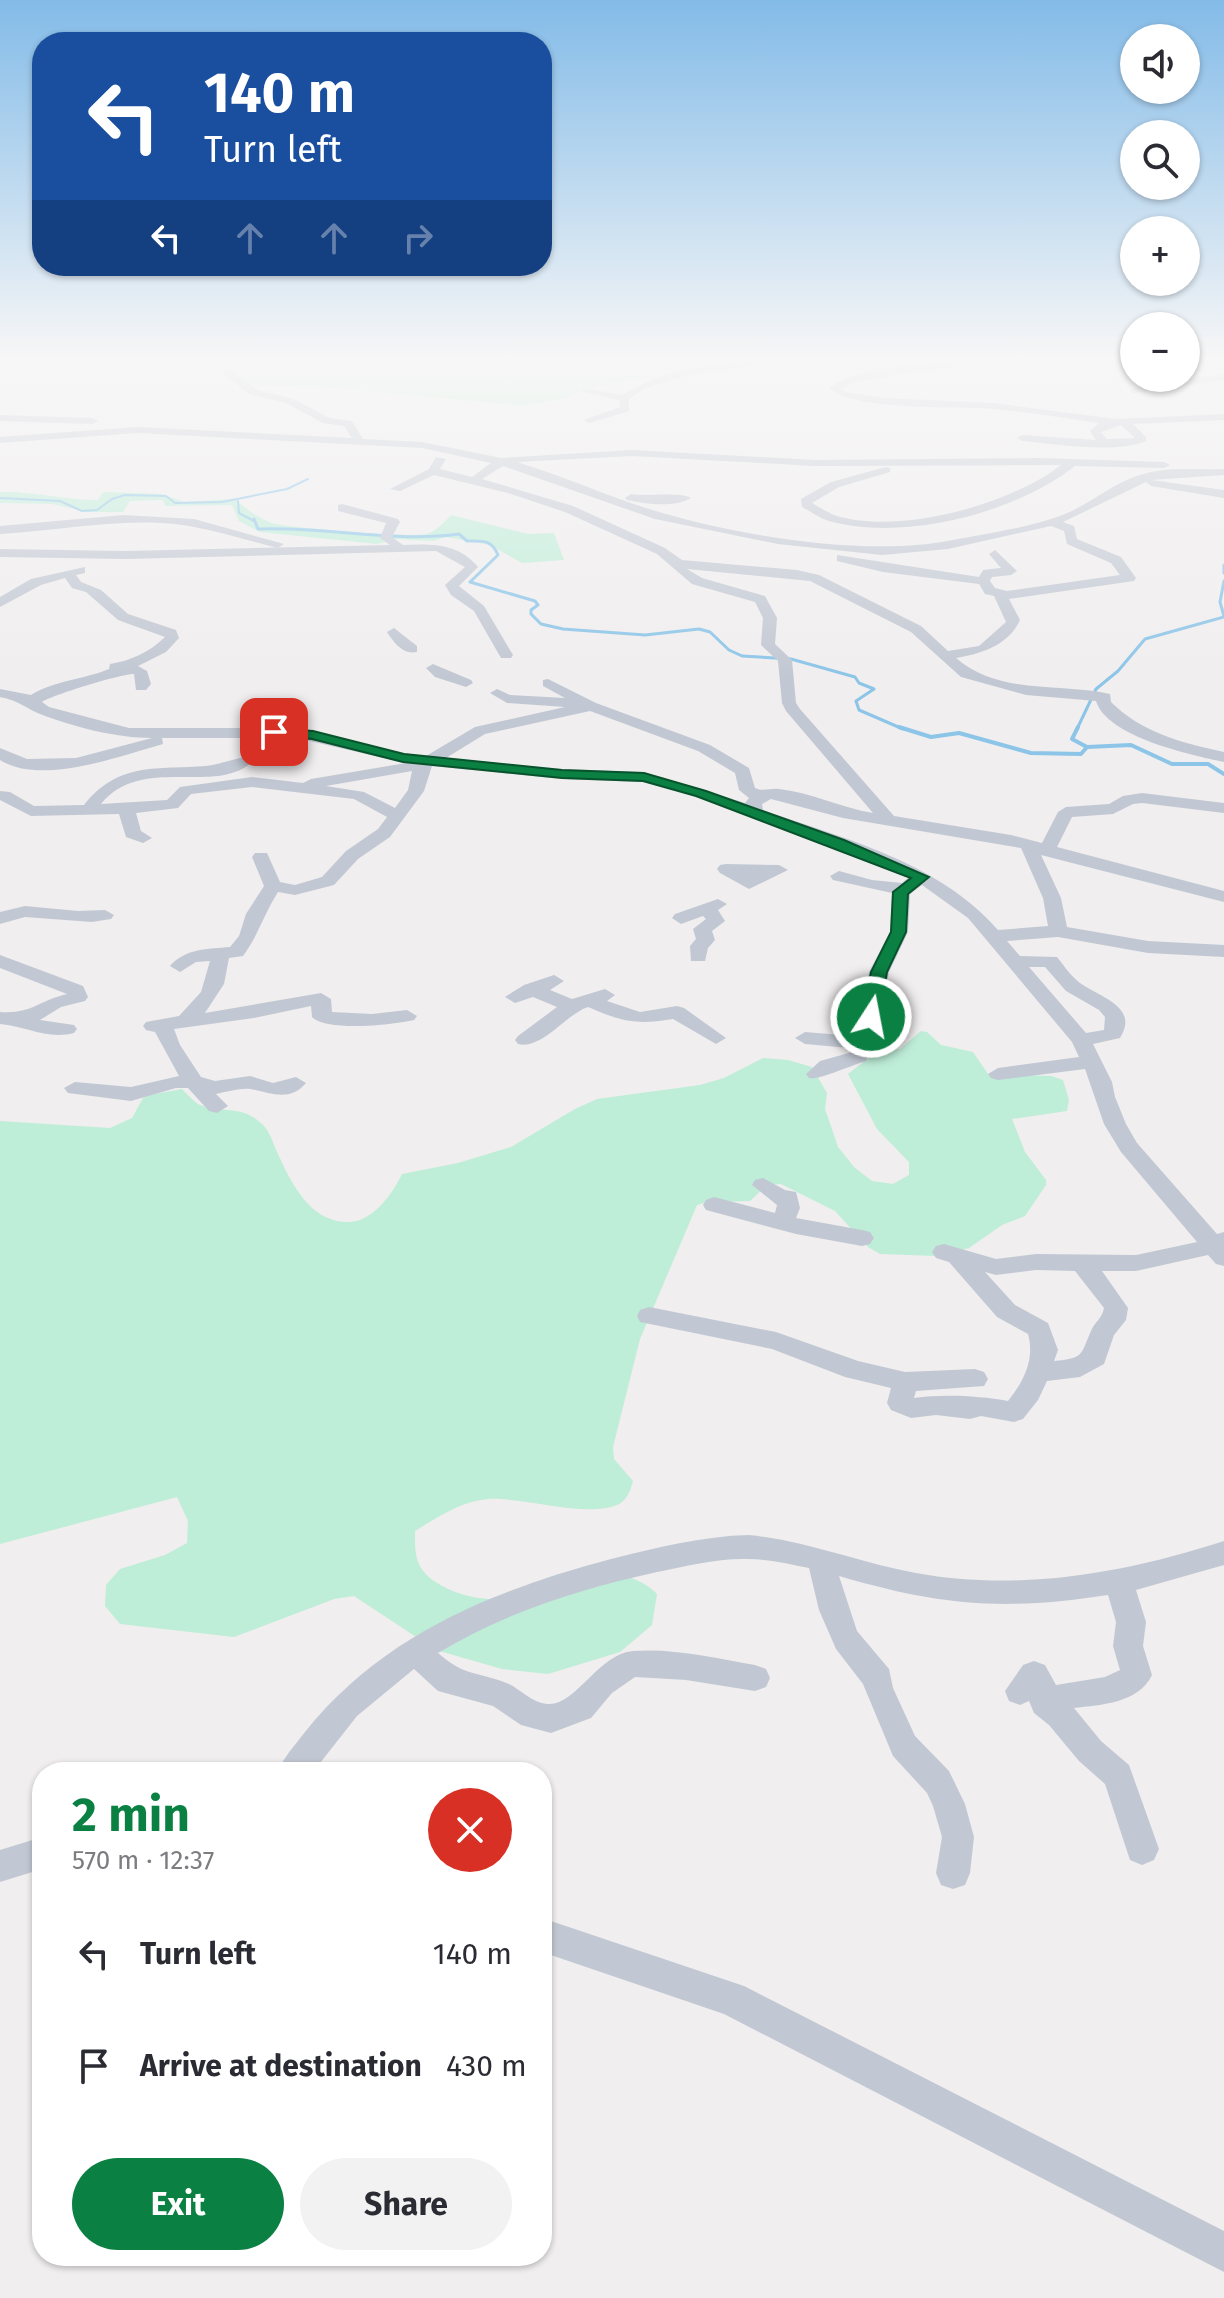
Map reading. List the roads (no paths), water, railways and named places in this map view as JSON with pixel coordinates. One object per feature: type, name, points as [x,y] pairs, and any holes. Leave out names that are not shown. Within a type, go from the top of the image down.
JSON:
[{"type":"street","points":[[396,489],[433,471],[437,463]]},
{"type":"street","points":[[474,481],[484,471],[501,463]]},
{"type":"street","points":[[510,463],[681,522],[778,540],[874,567],[983,581],[990,591],[1000,594],[1042,592],[1129,578],[1116,560],[1071,541],[1070,529],[1052,522]]},
{"type":"street","points":[[915,463],[843,481],[815,494],[807,499],[806,504],[825,516],[855,522],[881,524],[923,520],[1024,495],[1070,463]]},
{"type":"street","points":[[1187,463],[1222,472]]},
{"type":"street","points":[[433,471],[512,490],[569,509],[661,551],[679,564],[814,578],[906,623],[948,655],[966,674],[1026,691],[1070,696],[1087,693],[1105,697],[1103,703],[1122,721],[1170,745],[1224,757]]},
{"type":"street","points":[[778,540],[900,551],[948,545],[1070,516],[1134,481],[1162,473],[1222,472]]},
{"type":"street","points":[[1134,481],[1224,494]]},
{"type":"street","points":[[577,485],[597,485],[643,501],[685,498]]},
{"type":"street","points":[[342,508],[394,522],[388,528],[386,538],[397,544],[397,549]]},
{"type":"street","points":[[0,530],[164,519],[211,524],[246,537],[323,550]]},
{"type":"street","points":[[0,553],[125,555],[440,547],[464,559],[472,567],[452,585],[456,592],[479,609],[506,655]]},
{"type":"street","points":[[983,581],[988,573],[1011,571],[995,554]]},
{"type":"street","points":[[0,603],[36,582],[117,560],[125,555]]},
{"type":"street","points":[[679,564],[679,569],[697,581],[752,595],[765,604],[771,629],[768,645],[787,666],[789,703],[889,821]]},
{"type":"street","points":[[31,702],[45,693],[90,682],[123,669],[168,644],[171,633],[126,619],[90,586],[77,585],[68,573]]},
{"type":"street","points":[[948,655],[976,652],[1012,624],[1013,620],[1000,594]]},
{"type":"street","points":[[394,632],[400,641],[412,649]]},
{"type":"street","points":[[93,666],[140,671],[144,684],[141,687]]},
{"type":"street","points":[[433,668],[440,674],[466,683]]},
{"type":"street","points":[[548,683],[591,706],[704,748],[743,771],[747,790],[758,806]]},
{"type":"street","points":[[0,693],[24,697],[44,710],[115,731],[296,733],[332,739],[386,756],[428,763],[644,777],[758,806],[839,843],[914,883],[954,897],[993,936],[1081,1040],[1093,1062],[1115,1124],[1129,1147],[1221,1248]]},
{"type":"street","points":[[497,693],[507,699],[591,706]]},
{"type":"street","points":[[286,786],[428,763],[480,730],[591,706]]},
{"type":"street","points":[[0,753],[14,762],[87,762],[117,750],[148,745],[180,733]]},
{"type":"street","points":[[88,810],[102,792],[137,775],[158,771],[224,769],[244,762]]},
{"type":"street","points":[[2,795],[11,792],[19,777],[40,763]]},
{"type":"street","points":[[273,886],[295,890],[328,881],[352,855],[384,833],[416,791],[428,763]]},
{"type":"street","points":[[2,795],[31,811],[130,808],[166,812],[183,791],[252,782],[363,796],[398,816]]},
{"type":"street","points":[[758,806],[781,794],[843,813],[998,838],[1224,897]]},
{"type":"street","points":[[1038,849],[1066,812],[1113,809],[1129,799],[1142,798],[1224,808]]},
{"type":"street","points":[[130,808],[126,816],[132,833],[143,838]]},
{"type":"street","points":[[1038,849],[1055,906],[1058,931]]},
{"type":"street","points":[[261,857],[273,886]]},
{"type":"street","points":[[839,876],[871,885],[914,883]]},
{"type":"street","points":[[816,1074],[827,1065],[859,1057],[860,1043],[871,1017],[879,972],[899,932],[901,892],[914,883]]},
{"type":"street","points":[[180,966],[191,957],[236,952],[248,937],[255,914],[273,886]]},
{"type":"street","points":[[681,918],[712,905],[716,921],[702,929],[706,940],[699,946],[698,957]]},
{"type":"street","points":[[1,923],[8,913],[41,911],[79,918],[105,915]]},
{"type":"street","points":[[993,936],[1058,931],[1148,947],[1214,946]]},
{"type":"street","points":[[185,1022],[209,1000],[218,978],[220,954]]},
{"type":"street","points":[[0,961],[79,986],[78,997],[54,1003],[33,1029]]},
{"type":"street","points":[[1013,962],[1050,961],[1076,989],[1103,1002],[1115,1014],[1117,1025],[1113,1034],[1081,1040]]},
{"type":"street","points":[[554,981],[523,993],[590,1001],[625,1016],[640,1018],[677,1012],[716,1038]]},
{"type":"street","points":[[217,1106],[202,1094],[197,1082],[173,1055],[158,1025],[254,1012],[328,990]]},
{"type":"street","points":[[297,1001],[321,999],[324,1020],[407,1016]]},
{"type":"street","points":[[525,1040],[590,1001]]},
{"type":"street","points":[[0,1018],[33,1029],[67,1029]]},
{"type":"street","points":[[805,1038],[860,1043]]},
{"type":"street","points":[[998,1074],[1093,1062]]},
{"type":"street","points":[[75,1088],[131,1094],[176,1082],[197,1082],[213,1088],[250,1082],[273,1090],[296,1083]]},
{"type":"street","points":[[763,1185],[782,1199],[788,1197],[789,1208],[783,1222]]},
{"type":"street","points":[[714,1205],[862,1238]]},
{"type":"street","points":[[905,1382],[900,1403],[911,1408],[936,1405],[970,1409],[981,1406],[1014,1412],[1029,1393],[1038,1372],[1045,1350],[1039,1329],[1006,1311],[951,1255],[996,1267],[1026,1262],[1136,1263],[1221,1248]]},
{"type":"street","points":[[1038,1372],[1080,1368],[1095,1357],[1103,1331],[1114,1320],[1116,1308],[1109,1295],[1082,1263]]},
{"type":"street","points":[[649,1316],[776,1341],[854,1370],[905,1382],[975,1379]]},
{"type":"street","points":[[301,1762],[353,1699],[414,1650],[484,1611],[545,1588],[661,1559],[748,1547],[822,1561],[917,1585],[1012,1593],[1119,1582],[1224,1553]]},
{"type":"street","points":[[822,1561],[838,1627],[864,1667],[878,1679],[878,1688],[904,1746],[938,1782],[949,1804],[958,1837],[953,1873]]},
{"type":"street","points":[[1119,1582],[1131,1622],[1128,1646],[1137,1675],[1128,1683],[1089,1694],[1033,1697],[1060,1715],[1090,1751],[1118,1775],[1142,1849]]},
{"type":"street","points":[[414,1650],[449,1681],[501,1694],[532,1715],[551,1719],[580,1708],[601,1683],[631,1664],[686,1667],[755,1678]]},
{"type":"street","points":[[0,1866],[32,1856]]},
{"type":"street","points":[[552,1938],[731,1999],[1224,2252]]},
{"type":"waterway","points":[[0,498],[60,501],[82,511],[97,510],[112,499],[125,495],[166,496],[175,503],[222,502],[287,489],[308,479]]},
{"type":"waterway","points":[[238,501],[239,513],[254,521]]},
{"type":"waterway","points":[[254,519],[258,529],[408,537],[459,534],[467,541],[486,542],[493,546],[498,555],[470,582],[535,601],[538,605],[531,610],[531,614],[541,624],[563,629],[645,635],[699,629],[710,632],[729,650],[742,656],[791,659],[855,677],[859,683],[874,689],[856,701],[859,710],[903,729]]},
{"type":"waterway","points":[[1224,565],[1224,573]]},
{"type":"waterway","points":[[1224,581],[1220,602],[1224,616]]},
{"type":"waterway","points":[[1077,729],[1096,689],[1118,671],[1145,639],[1224,617]]},
{"type":"waterway","points":[[899,727],[931,737],[959,733],[1031,753],[1081,754],[1087,747]]},
{"type":"waterway","points":[[1077,729],[1072,739],[1087,747]]},
{"type":"waterway","points":[[1087,747],[1131,745],[1172,764],[1208,764],[1224,774]]}]
